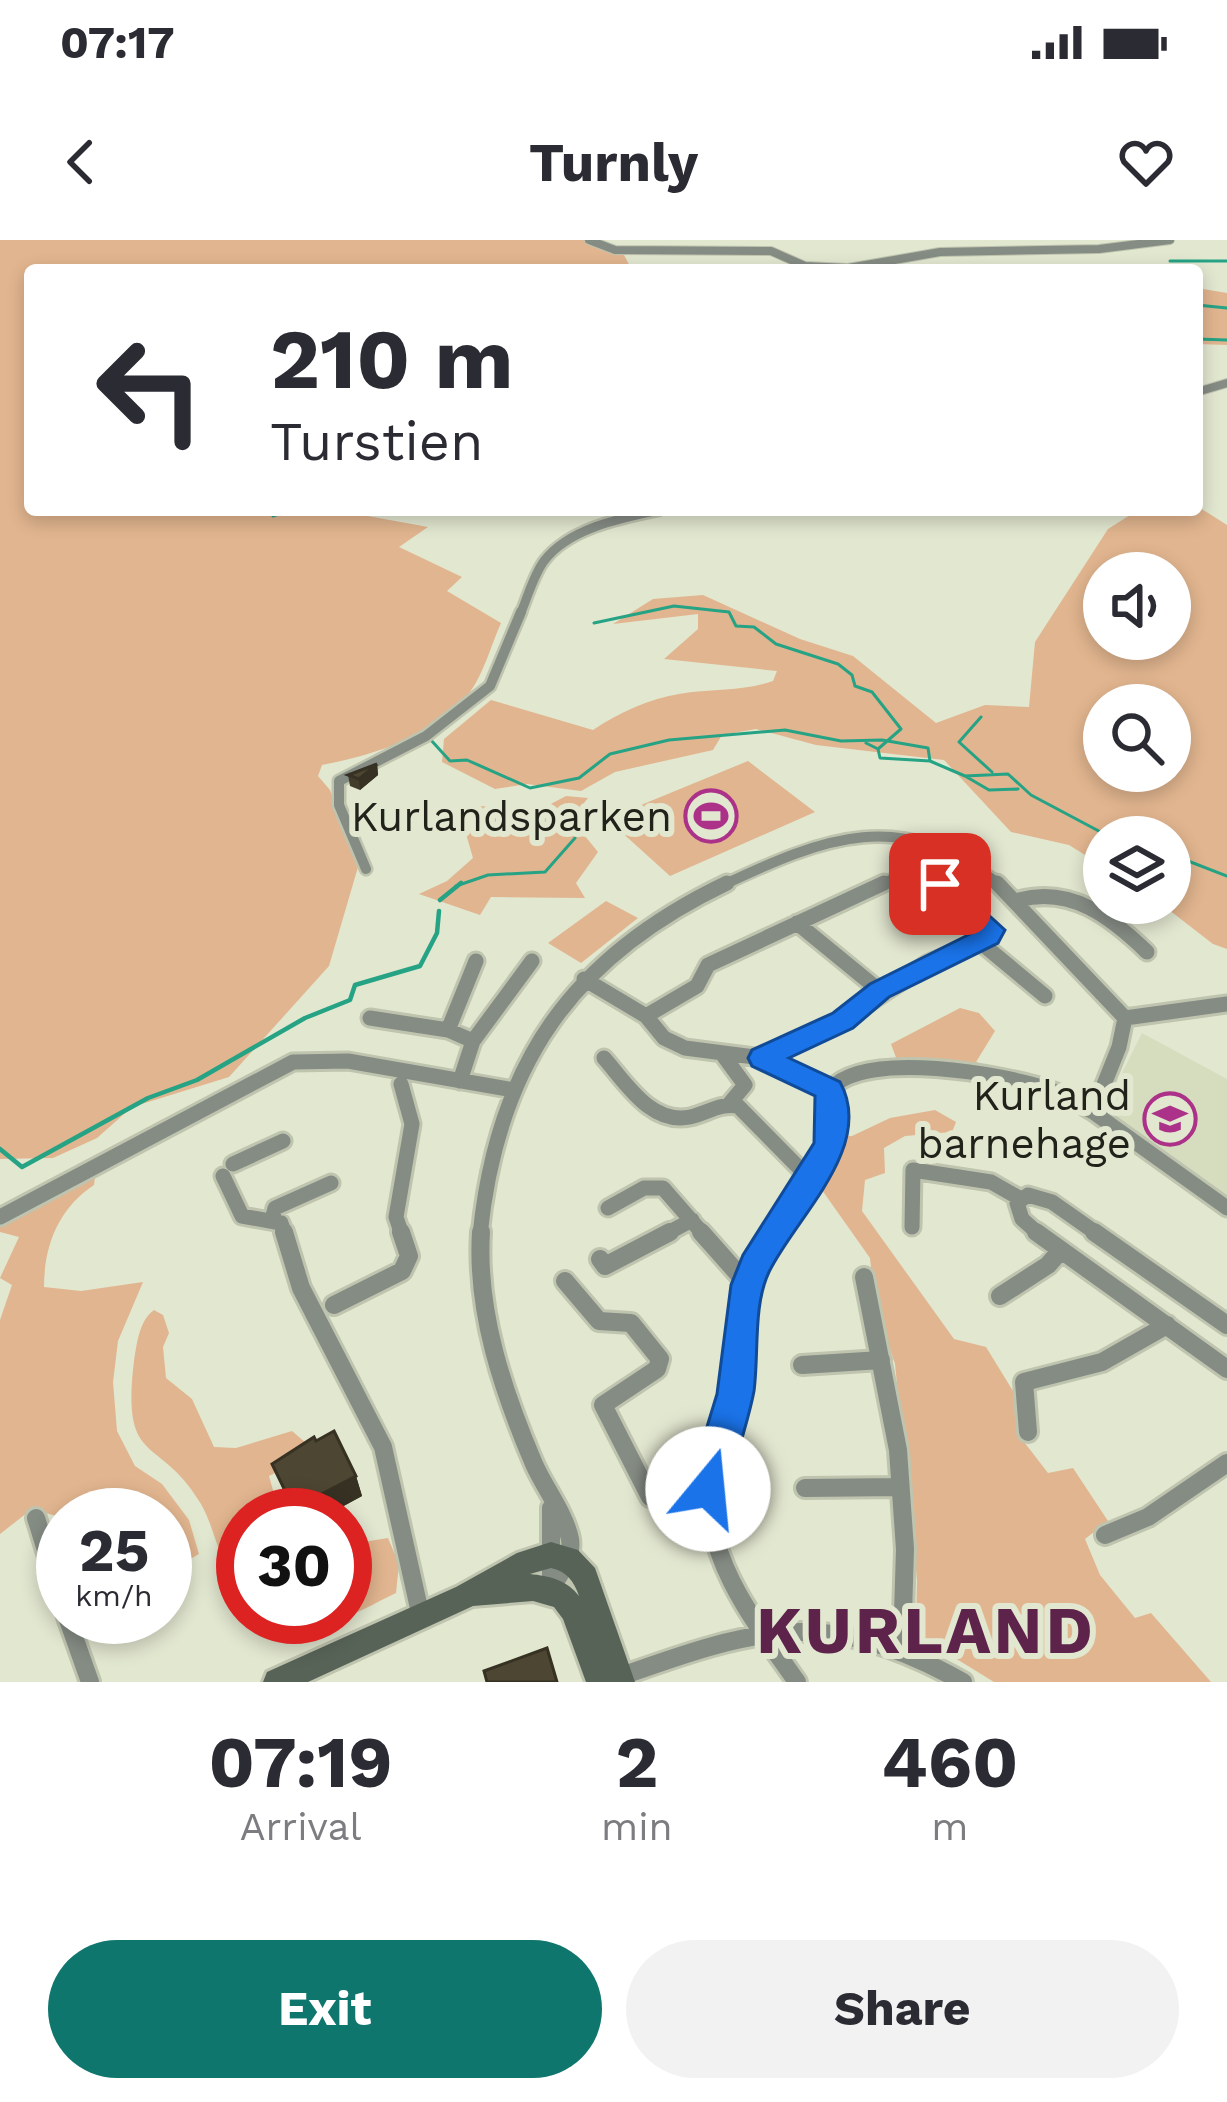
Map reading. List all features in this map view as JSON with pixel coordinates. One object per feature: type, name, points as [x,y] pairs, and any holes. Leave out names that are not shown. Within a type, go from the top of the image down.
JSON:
[{"type":"main road","points":[[290,1676],[465,1596],[526,1562],[560,1557],[591,1585],[611,1681]]},
{"type":"main road","points":[[465,1596],[529,1584],[551,1588],[572,1608],[611,1681]]},
{"type":"street","points":[[589,240],[625,250],[764,250],[801,264]]},
{"type":"street","points":[[871,264],[940,252],[1084,249],[1170,240]]},
{"type":"street","points":[[366,869],[339,805],[339,781],[350,771],[426,736],[490,686],[543,562],[555,550],[590,529],[638,516]]},
{"type":"street","points":[[551,1588],[570,1540],[514,1413],[482,1287],[480,1240],[486,1176],[508,1089],[535,1042],[584,979],[659,918],[826,840],[857,835],[922,841],[968,861],[1019,901],[1125,1018]]},
{"type":"street","points":[[646,1016],[697,986],[708,965],[877,885],[920,870],[991,930],[980,942],[933,961],[880,991],[843,1021],[762,1058]]},
{"type":"street","points":[[1019,901],[1051,892],[1067,896],[1122,929],[1147,952]]},
{"type":"street","points":[[797,923],[880,991]]},
{"type":"street","points":[[980,942],[1045,996]]},
{"type":"street","points":[[448,1030],[476,961]]},
{"type":"street","points":[[460,1081],[473,1041],[532,961]]},
{"type":"street","points":[[584,979],[646,1016],[664,1038],[685,1048],[762,1058],[830,1090]]},
{"type":"street","points":[[1125,1018],[1227,1004]]},
{"type":"street","points":[[370,1018],[448,1030],[473,1041]]},
{"type":"street","points":[[1093,1112],[1119,1047],[1125,1018]]},
{"type":"street","points":[[604,1058],[664,1119],[683,1121],[730,1103],[745,1085],[723,1055]]},
{"type":"street","points":[[0,1217],[293,1062],[348,1060],[508,1089]]},
{"type":"street","points":[[794,1679],[725,1571],[708,1489],[735,1394],[754,1265],[830,1144],[830,1090],[838,1078],[856,1070],[934,1070],[1054,1090],[1093,1112],[1227,1208]]},
{"type":"street","points":[[334,1305],[402,1271],[409,1256],[396,1217],[412,1143],[409,1103],[401,1084]]},
{"type":"street","points":[[730,1103],[745,1111],[809,1178]]},
{"type":"street","points":[[276,1221],[242,1216],[231,1202],[228,1170],[283,1141]]},
{"type":"street","points":[[912,1228],[913,1170],[991,1182],[1021,1198],[1035,1195],[1052,1202],[1227,1325]]},
{"type":"street","points":[[331,1183],[275,1208],[276,1221],[301,1288],[383,1448],[421,1617]]},
{"type":"street","points":[[608,1208],[655,1185],[671,1193],[748,1285]]},
{"type":"street","points":[[1021,1198],[1016,1210],[1022,1219],[1227,1369]]},
{"type":"street","points":[[600,1259],[605,1266],[692,1220]]},
{"type":"street","points":[[1000,1296],[1048,1265],[1061,1250]]},
{"type":"street","points":[[864,1277],[864,1308],[894,1425],[905,1574],[902,1647]]},
{"type":"street","points":[[565,1281],[599,1322],[631,1323],[659,1359],[657,1369],[603,1405],[650,1497],[690,1486],[708,1489]]},
{"type":"street","points":[[1028,1432],[1024,1382],[1089,1367],[1167,1325]]},
{"type":"street","points":[[802,1365],[881,1360]]},
{"type":"street","points":[[1105,1534],[1148,1517],[1227,1463]]},
{"type":"street","points":[[805,1488],[899,1487]]},
{"type":"street","points":[[611,1681],[716,1641],[802,1627],[846,1631],[902,1647],[963,1682]]},
{"type":"street","points":[[77,1644],[90,1682]]},
{"type":"shaded area","points":[[0,240],[603,240],[601,246],[624,255],[629,264],[24,264],[24,516],[368,516],[428,527],[399,547],[462,577],[447,591],[501,623],[475,684],[441,721],[383,749],[322,765],[318,776],[330,790],[358,867],[329,966],[229,1077],[132,1107],[97,1138],[53,1158],[0,1159]]},
{"type":"shaded area","points":[[1203,289],[1227,293],[1227,345],[1203,344]]},
{"type":"shaded area","points":[[1203,510],[1227,525],[1227,949],[1187,924],[1191,924],[1191,816],[1083,816],[1083,854],[1069,845],[1011,832],[944,760],[816,745],[756,729],[722,735],[713,750],[615,772],[581,791],[527,784],[495,789],[442,762],[444,739],[491,700],[593,730],[656,699],[773,681],[777,671],[664,659],[698,629],[698,614],[613,624],[653,599],[703,595],[800,639],[853,656],[936,723],[985,705],[1029,707],[1035,642],[1083,568],[1083,660],[1191,660],[1191,552],[1093,552],[1108,529],[1128,516],[1203,516]]},
{"type":"shaded area","name":"Kurlandsparken","points":[[748,761],[815,812],[670,876],[607,819]]},
{"type":"shaded area","points":[[566,796],[588,798],[571,819],[598,852],[576,883],[585,898],[491,897],[480,915],[419,894],[447,881],[473,858],[458,806],[545,807]]},
{"type":"shaded area","points":[[606,901],[638,918],[581,963],[548,943]]},
{"type":"shaded area","points":[[960,1008],[979,1013],[995,1031],[976,1062],[1015,1074],[898,1063],[891,1044]]},
{"type":"shaded area","points":[[1142,1033],[1227,1079],[1227,1203],[1101,1115]]},
{"type":"shaded area","points":[[935,1110],[956,1122],[952,1132],[905,1136],[884,1148],[885,1173],[865,1180],[862,1211],[954,1339],[986,1347],[1013,1391],[1021,1438],[1048,1473],[1073,1468],[1108,1521],[1085,1539],[1100,1575],[1135,1618],[1151,1613],[1211,1682],[994,1682],[916,1634],[917,1580],[895,1364],[875,1305],[870,1258],[817,1183],[832,1137],[852,1136],[890,1118]]},
{"type":"shaded area","points":[[95,1177],[94,1185],[71,1205],[56,1229],[44,1287],[81,1291],[143,1282],[118,1341],[113,1382],[117,1431],[135,1466],[165,1488],[36,1488],[36,1510],[0,1534],[0,1320],[12,1285],[0,1278],[19,1237],[0,1232],[0,1224]]},
{"type":"shaded area","points":[[154,1310],[163,1315],[169,1333],[163,1347],[166,1378],[192,1399],[214,1447],[236,1448],[292,1431],[306,1443],[309,1456],[269,1476],[272,1488],[216,1488],[216,1540],[192,1488],[147,1446],[133,1419],[136,1347]]},
{"type":"shaded area","points":[[192,1530],[199,1554],[192,1558]]},
{"type":"shaded area","points":[[388,1538],[399,1564],[396,1593],[372,1605],[372,1541]]},
{"type":"building","points":[[377,764],[359,779],[348,775]]},
{"type":"building","points":[[334,1431],[356,1476],[333,1488],[284,1488],[272,1464],[314,1437],[316,1441]]},
{"type":"building","points":[[547,1648],[557,1682],[487,1682],[484,1671]]},
{"type":"waterway","points":[[1170,261],[1227,261]]},
{"type":"waterway","points":[[1203,306],[1227,308]]},
{"type":"waterway","points":[[1203,339],[1227,340]]},
{"type":"waterway","points":[[594,623],[674,606],[729,612],[736,626],[754,627],[776,644],[838,664],[852,675],[855,686],[872,692],[901,729],[887,741]]},
{"type":"waterway","points":[[981,717],[959,742],[992,772]]},
{"type":"waterway","points":[[430,739],[450,761],[467,760],[530,788],[579,778],[610,754],[669,740],[785,730],[841,741],[887,741]]},
{"type":"waterway","points":[[878,749],[887,741]]},
{"type":"waterway","points":[[887,741],[928,748],[930,761]]},
{"type":"waterway","points":[[866,743],[878,749]]},
{"type":"waterway","points":[[878,749],[880,758],[930,761]]},
{"type":"waterway","points":[[930,761],[965,776]]},
{"type":"waterway","points":[[965,776],[1008,774],[1031,795],[1083,823]]},
{"type":"waterway","points":[[965,776],[989,790],[1018,789]]},
{"type":"waterway","points":[[458,885],[488,875],[545,872],[575,838]]},
{"type":"waterway","points":[[1191,862],[1227,876]]},
{"type":"waterway","points":[[440,900],[458,885]]},
{"type":"waterway","points":[[0,1149],[22,1167],[148,1098],[197,1080],[305,1018],[350,1000],[355,985],[420,966],[437,933],[439,911]]},
{"type":"place","name":"Kurlandsparken","points":[[711,816]]},
{"type":"place","name":"Kurland barnehage","points":[[1170,1119]]},
{"type":"district","name":"KURLAND","points":[[926,1630]]},
{"type":"route","points":[[708,1489],[735,1394],[741,1325],[754,1265],[830,1144],[830,1090],[762,1058],[843,1021],[880,991],[988,936],[991,930],[940,884]]}]
